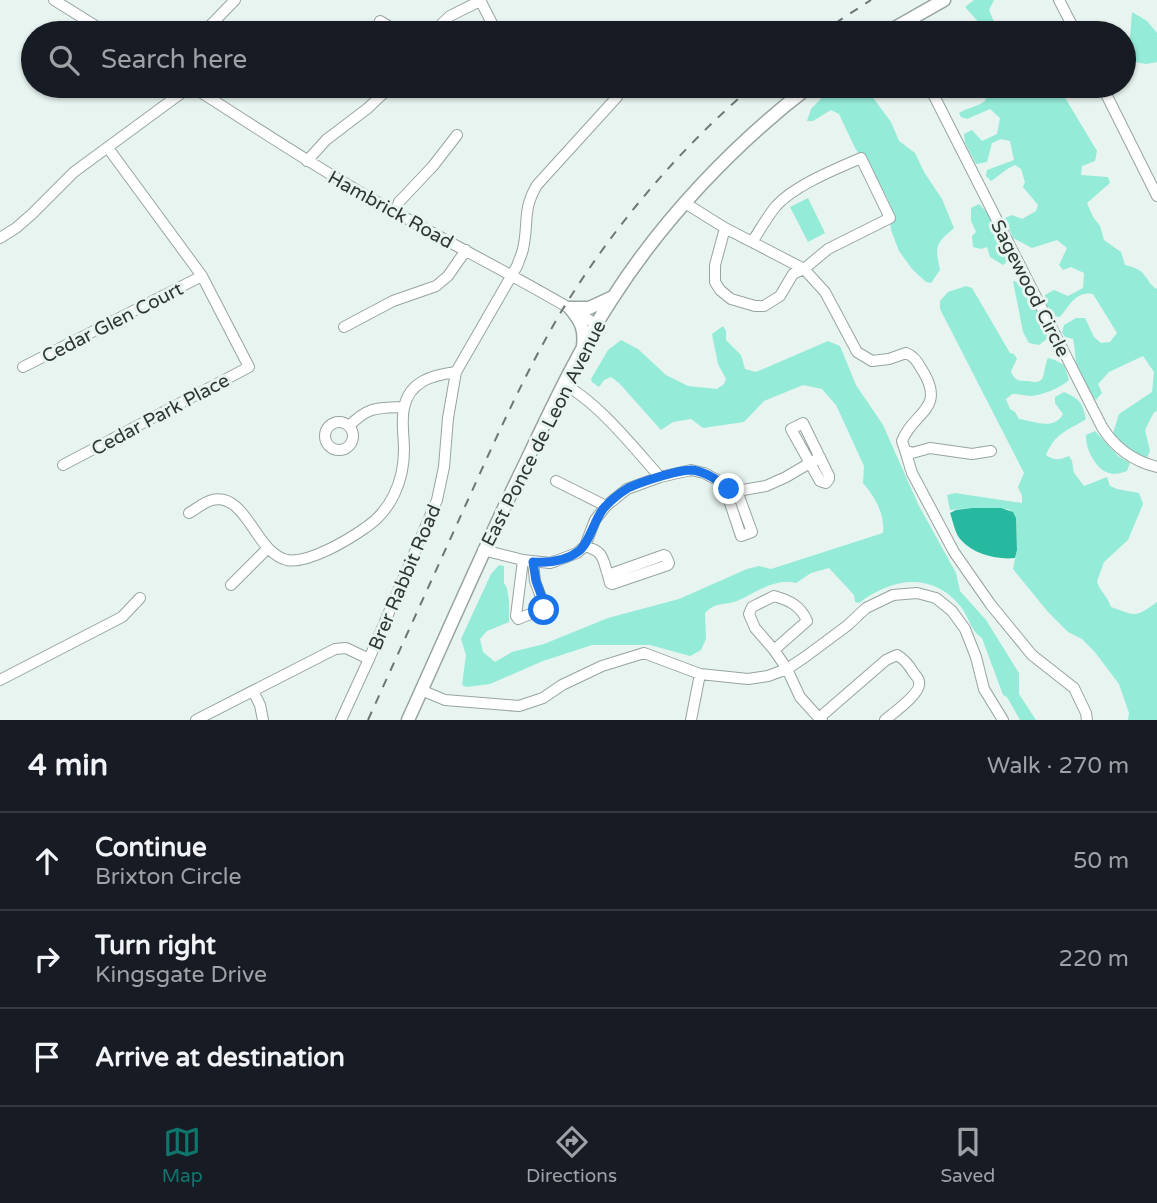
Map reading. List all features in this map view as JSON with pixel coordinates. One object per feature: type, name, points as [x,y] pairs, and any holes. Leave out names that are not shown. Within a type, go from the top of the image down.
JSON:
[{"type":"main road","points":[[912,21],[944,0]]},
{"type":"main road","name":"East Ponce de Leon Avenue","points":[[408,720],[484,550],[563,384],[596,324],[647,249],[685,203],[753,133],[795,98]]},
{"type":"main road","points":[[570,308],[589,308],[613,297]]},
{"type":"main road","points":[[570,308],[583,325],[583,346]]},
{"type":"street","points":[[54,0],[88,21]]},
{"type":"street","points":[[215,21],[235,0]]},
{"type":"street","points":[[445,21],[480,0],[491,21]]},
{"type":"street","points":[[1059,0],[1070,21]]},
{"type":"street","points":[[0,238],[32,214],[74,172],[175,98]]},
{"type":"street","name":"Hambrick Road","points":[[210,98],[307,161],[596,324]]},
{"type":"street","points":[[307,161],[326,140],[378,98]]},
{"type":"street","name":"Brer Rabbit Road","points":[[341,720],[437,500],[456,372],[517,265],[523,248],[526,212],[532,194],[616,98]]},
{"type":"street","name":"Sagewood Circle","points":[[935,98],[1101,427],[1126,454],[1140,463],[1157,467]]},
{"type":"street","points":[[1108,98],[1157,196]]},
{"type":"street","points":[[395,212],[399,202],[433,166],[457,135]]},
{"type":"street","name":"Cedar Park Place","points":[[63,465],[248,367],[202,276],[108,148]]},
{"type":"street","points":[[725,228],[715,265],[715,282],[731,299],[764,306],[780,296],[793,274],[804,269],[828,249],[890,218],[861,158],[789,194],[776,206],[752,242]]},
{"type":"street","points":[[685,203],[725,228],[804,269],[825,292],[857,352],[872,361],[906,353],[914,356],[931,386],[932,398],[906,431],[902,441],[912,473],[954,552],[991,605],[1032,655],[1074,688],[1087,720]]},
{"type":"street","points":[[344,327],[393,301],[436,286],[448,276],[466,250]]},
{"type":"street","name":"Cedar Glen Court","points":[[23,367],[202,276]]},
{"type":"street","points":[[189,513],[210,501],[221,499],[233,503],[268,548],[288,560],[313,556],[332,547],[366,528],[385,512],[401,474],[404,407],[409,394],[420,381],[456,372]]},
{"type":"street","points":[[563,384],[588,401],[660,477]]},
{"type":"street","points":[[349,426],[373,408],[404,407]]},
{"type":"street","points":[[803,423],[829,479],[825,483],[820,481],[810,463],[791,429],[803,423]]},
{"type":"street","points":[[905,450],[912,453],[930,448],[972,454],[991,451]]},
{"type":"street","points":[[484,550],[528,561],[550,563],[577,553],[584,546],[595,520],[606,506],[627,489],[660,477],[691,470],[704,473],[737,491],[766,486],[820,457]]},
{"type":"street","points":[[556,481],[606,506]]},
{"type":"street","points":[[724,485],[741,536],[752,532],[737,491]]},
{"type":"street","points":[[584,546],[597,550],[600,554],[610,583],[612,584],[669,563],[664,555],[608,575]]},
{"type":"street","points":[[231,584],[268,548]]},
{"type":"street","points":[[528,561],[545,608],[518,619],[516,616],[528,561]]},
{"type":"street","points":[[421,690],[445,699],[519,706],[544,698],[562,685],[602,666],[644,653],[700,674],[748,679],[768,676],[787,668],[837,633],[866,608],[893,595],[917,593],[936,598],[959,620],[976,657],[984,689],[1003,720]]},
{"type":"street","points":[[774,650],[807,621],[795,605],[774,596],[752,607],[749,614],[755,628],[787,668],[800,697],[821,719],[886,660],[897,655],[902,658],[912,668],[919,686],[917,691],[885,720]]},
{"type":"street","points":[[0,680],[122,617],[140,598]]},
{"type":"street","points":[[196,720],[335,649],[346,648],[369,659]]},
{"type":"street","points":[[691,720],[700,674]]},
{"type":"street","points":[[253,691],[263,720]]},
{"type":"shaded area","points":[[974,0],[994,0],[989,10],[994,21],[978,21],[965,7]]},
{"type":"shaded area","points":[[1132,12],[1147,21],[1157,33],[1157,62],[1136,62],[1136,21],[1131,21]]},
{"type":"shaded area","points":[[822,98],[873,98],[891,122],[899,141],[915,153],[942,199],[954,228],[938,246],[940,270],[931,283],[926,282],[912,269],[899,251],[891,230],[888,199],[855,148],[839,114],[831,110],[813,121],[807,121],[811,109]]},
{"type":"shaded area","points":[[986,98],[1065,98],[1097,151],[1095,161],[1082,166],[1081,175],[1108,177],[1110,183],[1087,203],[1093,217],[1100,226],[1104,240],[1121,252],[1125,265],[1141,272],[1157,289],[1157,411],[1145,430],[1150,451],[1146,460],[1123,447],[1113,433],[1119,414],[1152,392],[1154,372],[1143,356],[1109,372],[1098,384],[1102,393],[1096,400],[1087,389],[1077,367],[1073,339],[1062,333],[1064,325],[1076,318],[1085,318],[1094,337],[1101,343],[1110,342],[1117,333],[1093,294],[1078,297],[1060,317],[1053,316],[1047,306],[1045,295],[1054,290],[1068,296],[1083,288],[1084,273],[1071,267],[1063,270],[1059,265],[1067,248],[1057,240],[1032,248],[1013,238],[1005,218],[1012,215],[1022,219],[1036,211],[1038,205],[1023,187],[1025,182],[1021,169],[1015,165],[991,181],[986,176],[987,170],[1014,160],[1010,141],[1001,139],[992,143],[987,162],[976,164],[965,143],[964,134],[972,130],[982,141],[997,134],[1000,118],[990,109],[967,119],[959,113],[985,101]]},
{"type":"shaded area","points":[[808,198],[825,233],[808,242],[790,207]]},
{"type":"shaded area","points":[[979,204],[989,214],[1010,259],[1003,265],[990,257],[987,247],[973,247],[972,236],[976,232],[971,221],[971,208]]},
{"type":"shaded area","points":[[1013,281],[1022,283],[1044,321],[1048,338],[1039,345],[1029,343],[1023,332]]},
{"type":"shaded area","points":[[966,286],[972,288],[1010,353],[1017,359],[1011,371],[1015,379],[1040,381],[1048,358],[1064,365],[1069,380],[1062,385],[1030,396],[1012,394],[1006,399],[1019,419],[1043,424],[1054,422],[1063,414],[1055,403],[1055,397],[1064,392],[1080,402],[1086,419],[1058,437],[1046,455],[1057,459],[1069,456],[1074,473],[1084,486],[1107,477],[1110,486],[1139,493],[1143,504],[1128,540],[1104,562],[1097,581],[1111,607],[1135,614],[1157,602],[1157,720],[1128,720],[1129,713],[1119,684],[1094,651],[1082,639],[1068,632],[1048,612],[1013,569],[1017,550],[1016,518],[1012,512],[1008,509],[950,510],[947,495],[955,493],[1022,503],[1018,487],[1024,473],[940,309],[940,301],[948,292]]},
{"type":"shaded area","points":[[723,326],[726,340],[741,355],[745,369],[756,372],[828,341],[840,346],[856,385],[883,425],[918,504],[956,573],[960,591],[986,620],[1019,673],[1019,694],[1036,720],[1020,720],[1007,697],[1003,695],[982,638],[950,595],[925,583],[912,582],[885,588],[859,603],[855,602],[854,595],[829,568],[811,573],[796,583],[773,584],[737,601],[713,607],[705,613],[706,639],[701,650],[690,656],[650,645],[592,645],[543,661],[490,684],[467,687],[462,685],[466,655],[461,639],[491,574],[499,565],[504,566],[509,622],[487,631],[480,639],[483,652],[495,662],[512,652],[544,644],[608,618],[679,599],[747,569],[759,566],[771,569],[883,533],[878,506],[863,483],[864,466],[836,405],[822,389],[803,385],[764,401],[744,422],[703,428],[691,419],[673,422],[661,430],[611,377],[604,380],[599,387],[592,382],[591,379],[608,350],[621,340],[638,349],[666,375],[688,386],[717,389],[726,379],[718,364],[712,334]]},
{"type":"shaded area","points":[[1095,431],[1118,456],[1130,463],[1127,471],[1111,474],[1100,468],[1092,458],[1086,435]]},
{"type":"shaded area","points":[[972,508],[1001,508],[1013,512],[1016,518],[1015,558],[986,555],[961,540],[950,513]]},
{"type":"railway","points":[[839,21],[871,0]]},
{"type":"railway","points":[[368,720],[500,430],[561,312],[602,250],[648,191],[699,136],[740,98]]},
{"type":"route","points":[[544,610],[533,562],[550,563],[577,553],[584,546],[595,520],[606,506],[627,489],[660,477],[691,470],[704,473],[729,489]]}]
